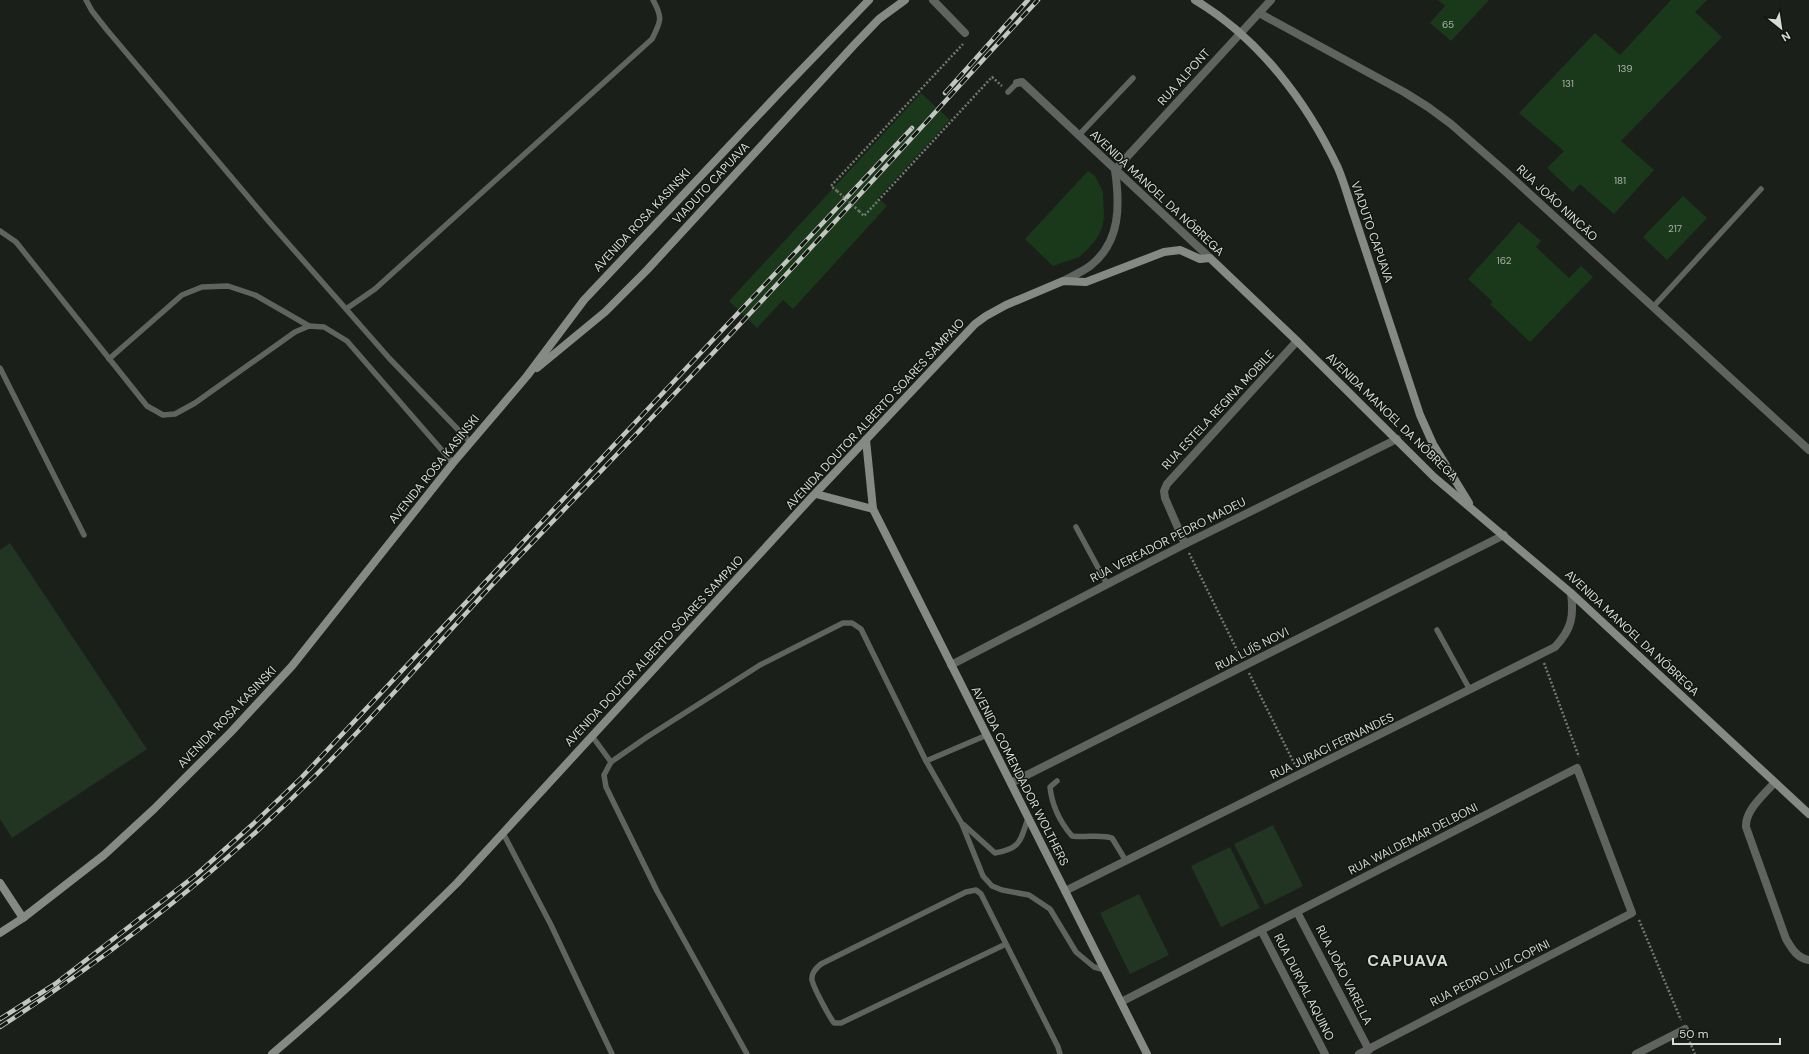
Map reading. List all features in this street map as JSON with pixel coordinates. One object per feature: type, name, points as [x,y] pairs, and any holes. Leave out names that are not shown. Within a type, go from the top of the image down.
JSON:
[{"type":"main road","name":"AVENIDA ROSA KASINSKI","points":[[0,933],[23,918],[104,856],[154,809],[231,732],[292,666],[470,442],[527,376],[584,300],[869,0]]},
{"type":"main road","name":"VIADUTO CAPUAVA","points":[[527,376],[605,312],[671,244],[879,19],[905,0]]},
{"type":"main road","name":"VIADUTO CAPUAVA","points":[[1195,0],[1210,9],[1243,35],[1296,95],[1327,146],[1338,170],[1353,212],[1420,415],[1433,444],[1473,508]]},
{"type":"main road","name":"AVENIDA DOUTOR ALBERTO SOARES SAMPAIO","points":[[272,1054],[307,1025],[396,943],[457,883],[975,324],[1006,305],[1063,281],[1086,282],[1164,252],[1180,250],[1200,259],[1210,258]]},
{"type":"main road","name":"AVENIDA MANOEL DA NÓBREGA","points":[[1210,258],[1297,341],[1434,477],[1473,508],[1571,592],[1774,783],[1809,814]]},
{"type":"main road","name":"AVENIDA COMENDADOR WOLTHERS","points":[[866,440],[873,508],[1147,1054]]},
{"type":"main road","points":[[816,494],[873,508]]},
{"type":"main road","points":[[0,883],[23,918]]},
{"type":"street","points":[[933,0],[965,33]]},
{"type":"street","name":"RUA ALPONT","points":[[1115,170],[1271,0]]},
{"type":"street","name":"RUA JOÃO NINCÃO","points":[[1259,12],[1404,92],[1451,124],[1809,450]]},
{"type":"street","name":"AVENIDA MANOEL DA NÓBREGA","points":[[1017,83],[1022,82],[1210,258]]},
{"type":"street","name":"AVENIDA DOUTOR ALBERTO SOARES SAMPAIO","points":[[1063,281],[1090,266],[1106,248],[1115,229],[1119,209],[1115,170]]},
{"type":"street","name":"RUA ESTELA REGINA MOBILE","points":[[1185,544],[1165,498],[1164,491],[1167,484],[1297,341]]},
{"type":"street","name":"RUA VEREADOR PEDRO MADEU","points":[[951,665],[1185,544],[1397,439]]},
{"type":"street","name":"RUA LUÍS NOVI","points":[[1011,783],[1504,535]]},
{"type":"street","name":"RUA JURACI FERNANDES","points":[[1065,891],[1542,655],[1555,647],[1564,638],[1570,627],[1573,609],[1571,592]]},
{"type":"street","points":[[1578,768],[1632,914]]},
{"type":"street","name":"RUA WALDEMAR DELBONI","points":[[1121,1002],[1578,768]]},
{"type":"street","points":[[1774,783],[1749,812],[1746,820],[1746,828],[1786,939],[1793,951],[1804,959],[1809,960]]},
{"type":"street","name":"RUA JOÃO VARELLA","points":[[1297,912],[1369,1050]]},
{"type":"street","name":"RUA PEDRO LUIZ COPINI","points":[[1359,1054],[1632,914]]},
{"type":"street","name":"RUA DURVAL AQUINO","points":[[1261,930],[1325,1054]]},
{"type":"street","points":[[1636,1054],[1685,1029]]},
{"type":"lane","points":[[86,0],[92,11],[107,30],[317,278],[389,358],[470,442]]},
{"type":"lane","points":[[346,309],[375,289],[652,39],[659,25],[661,14],[653,0]]},
{"type":"lane","points":[[1078,136],[1133,78]]},
{"type":"lane","points":[[1008,92],[1017,83]]},
{"type":"lane","points":[[1653,307],[1762,189]]},
{"type":"lane","points":[[0,231],[16,242],[147,406],[162,415],[175,414],[195,403],[295,332],[309,326]]},
{"type":"lane","points":[[109,359],[182,295],[202,287],[228,286],[255,295],[309,326],[324,327],[347,342],[453,463]]},
{"type":"lane","points":[[0,368],[84,535]]},
{"type":"lane","points":[[1076,527],[1107,584]]},
{"type":"lane","points":[[747,1054],[657,892],[606,787],[604,775],[611,762],[647,737],[760,665],[843,623],[852,623],[861,629],[926,761],[962,824],[983,876],[992,886],[1002,890],[1029,895],[1050,909],[1076,952],[1094,967],[1105,970]]},
{"type":"lane","points":[[1437,630],[1470,690]]},
{"type":"lane","points":[[926,761],[987,735]]},
{"type":"lane","points":[[592,736],[611,762]]},
{"type":"lane","points":[[1057,781],[1050,787],[1051,796],[1061,823],[1072,836],[1084,838],[1105,836],[1112,838],[1126,861]]},
{"type":"lane","points":[[962,824],[995,853],[1010,850],[1020,841],[1028,818]]},
{"type":"lane","points":[[503,833],[551,925],[612,1054]]},
{"type":"lane","points":[[1006,944],[841,1023],[834,1024],[829,1017],[812,980],[814,970],[821,964],[966,892],[976,890],[981,894],[1058,1047],[1060,1054]]},
{"type":"path","points":[[962,44],[831,186],[864,216],[992,77],[1008,92]]},
{"type":"path","points":[[1542,655],[1580,759],[1578,768]]},
{"type":"path","points":[[1632,914],[1638,918],[1695,1054]]},
{"type":"green space","points":[[10,543],[147,749],[12,838],[0,819],[0,550]]},
{"type":"green space","points":[[1273,825],[1303,886],[1265,905],[1234,844]]},
{"type":"green space","points":[[1230,847],[1260,908],[1221,927],[1191,866]]},
{"type":"green space","points":[[1139,894],[1169,955],[1130,974],[1100,913]]},
{"type":"building","points":[[1438,0],[1489,0],[1451,41],[1430,23],[1445,6]]},
{"type":"building","points":[[1671,0],[1707,0],[1695,12],[1722,37],[1621,141],[1654,170],[1614,214],[1580,184],[1573,192],[1547,168],[1564,151],[1519,113],[1595,33],[1620,55]]},
{"type":"building","points":[[921,93],[950,120],[878,198],[887,206],[793,309],[783,300],[757,328],[729,301]]},
{"type":"building","points":[[1088,171],[1095,176],[1103,192],[1104,217],[1102,228],[1097,238],[1079,257],[1053,266],[1025,239]]},
{"type":"building","points":[[1683,196],[1707,218],[1667,260],[1643,237]]},
{"type":"building","points":[[1519,222],[1541,241],[1536,247],[1569,278],[1581,266],[1593,277],[1530,342],[1490,304],[1493,302],[1468,279]]},
{"type":"railway","points":[[945,93],[1028,0]]},
{"type":"railway","points":[[0,1027],[84,970],[164,910],[242,845],[316,775],[341,750],[486,591],[768,294],[1038,0]]},
{"type":"railway","points":[[0,1019],[55,984],[196,875],[253,824],[301,778],[912,128]]},
{"type":"district","name":"CAPUAVA","points":[[1408,960]]}]
